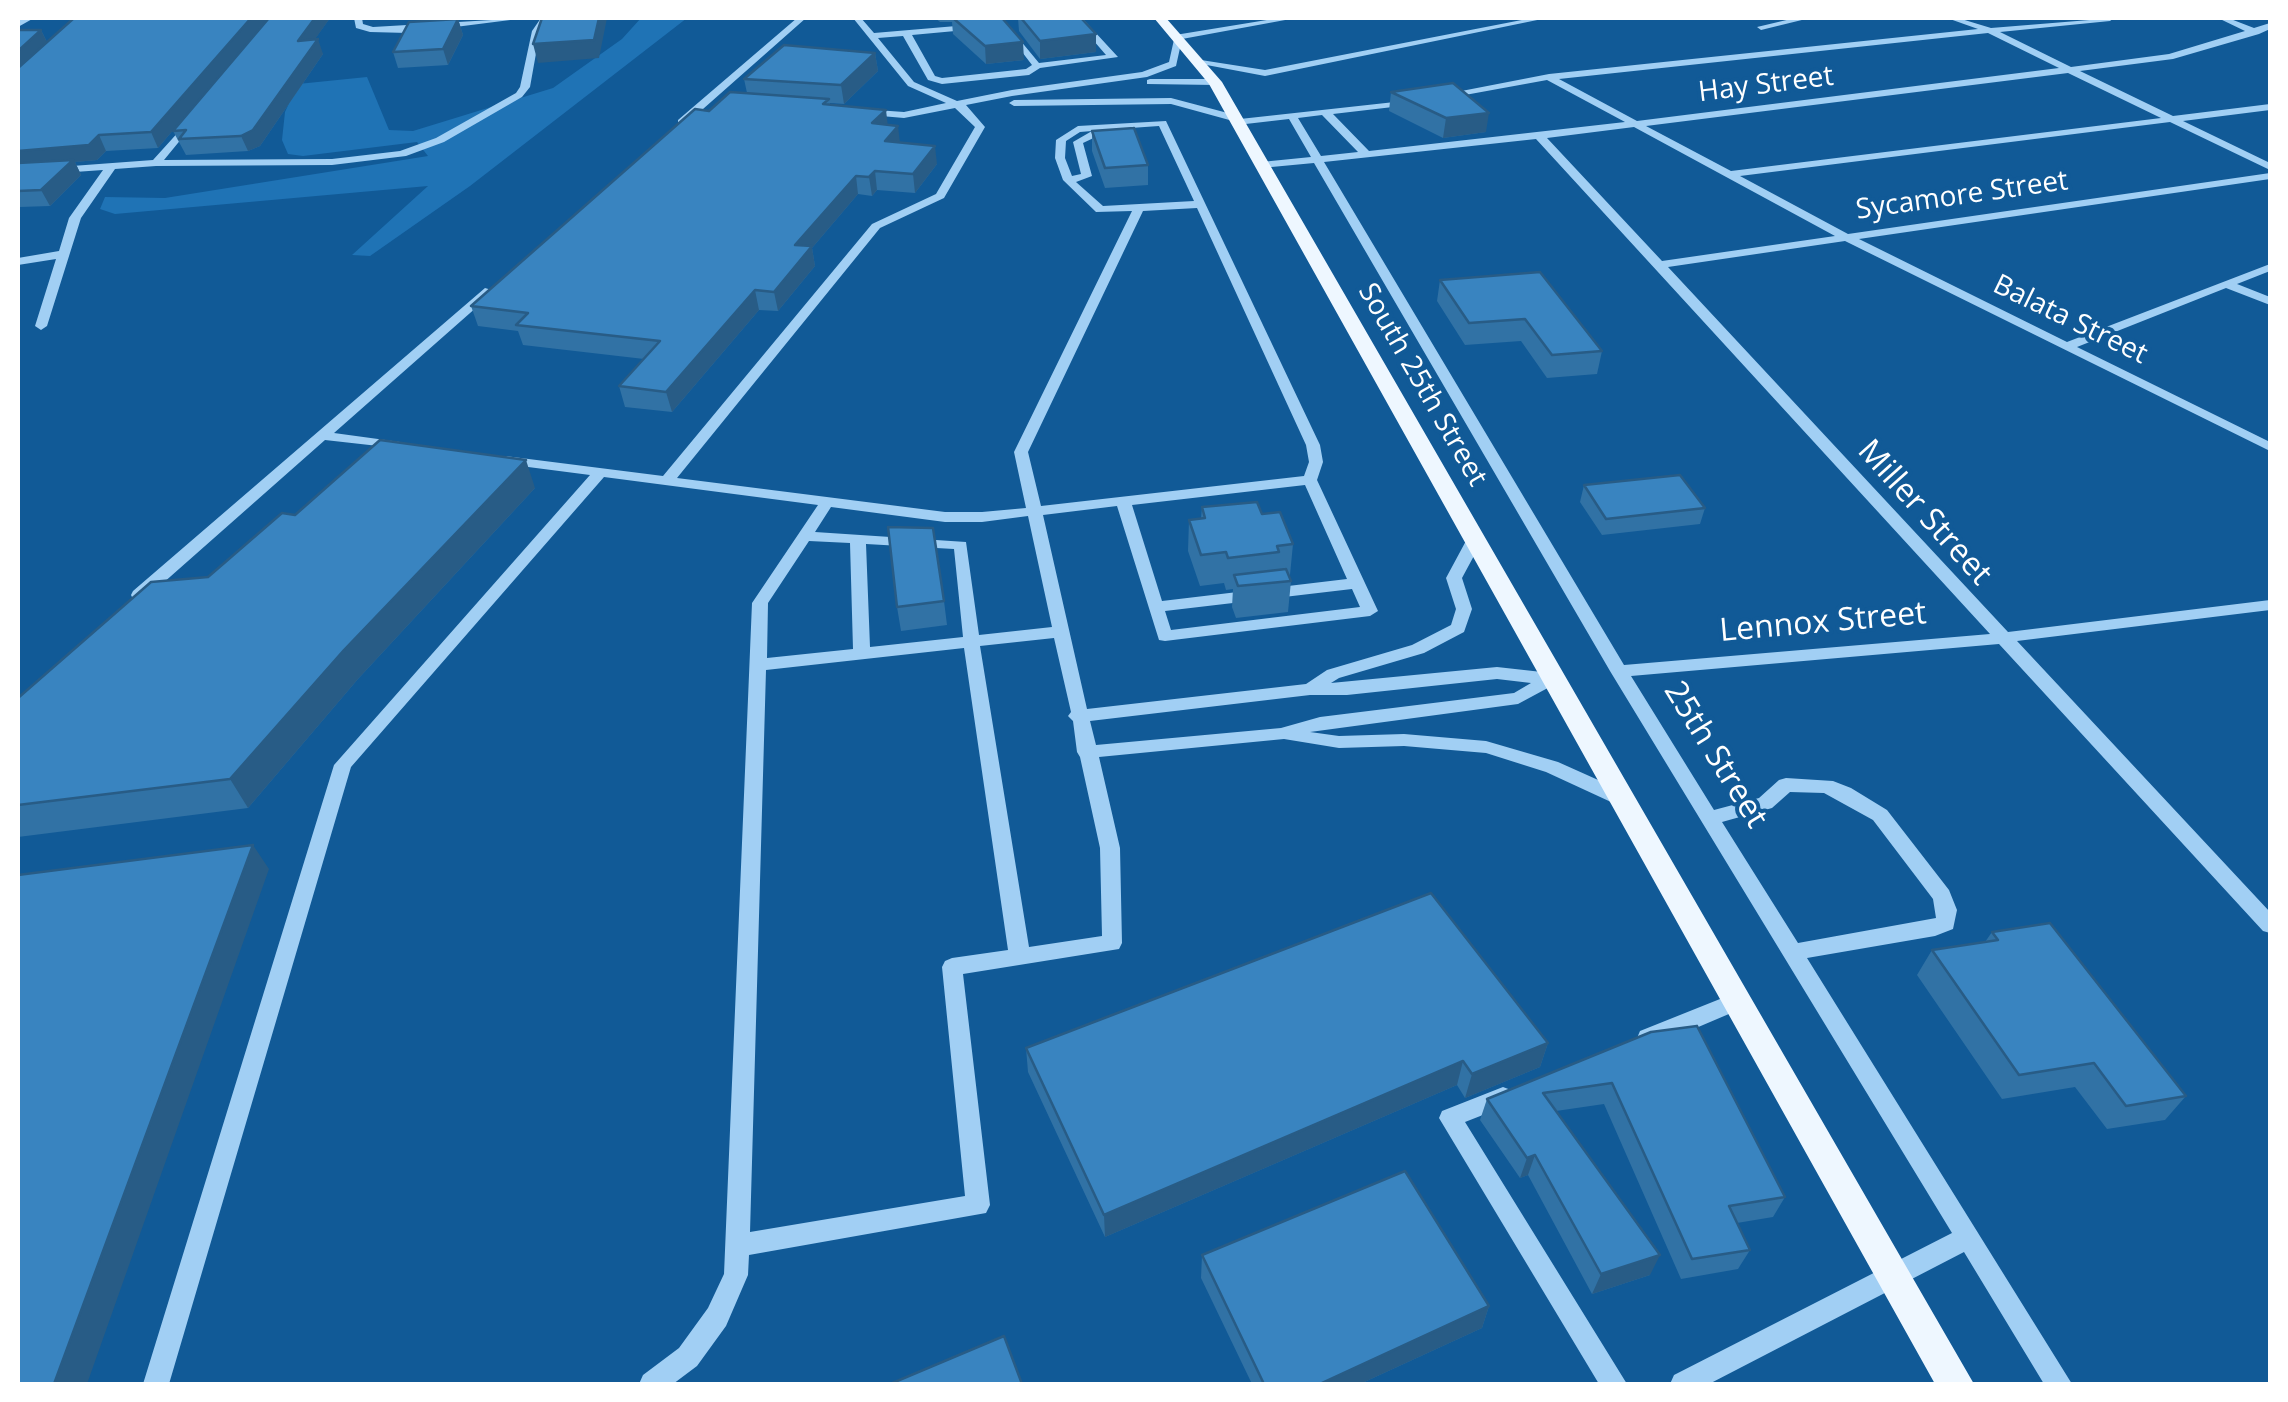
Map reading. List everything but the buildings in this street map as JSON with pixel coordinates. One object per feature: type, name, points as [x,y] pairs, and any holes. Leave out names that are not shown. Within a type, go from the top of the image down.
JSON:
[{"type":"main road","name":"South 25th Street","points":[[1160,18],[1215,82],[1551,680]]},
{"type":"main road","points":[[1551,680],[1955,1384]]},
{"type":"street","points":[[358,18],[359,26],[390,30],[454,28],[522,18]]},
{"type":"street","points":[[18,173],[156,163],[332,162],[422,148],[519,95],[526,87],[536,31],[545,18]]},
{"type":"street","points":[[677,126],[802,18]]},
{"type":"street","points":[[667,480],[876,226],[940,196],[980,127],[962,107],[911,84],[857,18]]},
{"type":"street","points":[[934,18],[907,22],[931,78],[950,80],[1029,72],[1037,66],[1113,57],[1079,18],[1060,20]]},
{"type":"street","points":[[845,111],[904,115],[1164,70],[1173,64],[1178,37],[1292,18]]},
{"type":"street","points":[[1200,63],[1265,73],[1544,18]]},
{"type":"street","points":[[1761,27],[1806,18]]},
{"type":"street","points":[[1951,18],[1986,29],[2270,167]]},
{"type":"street","points":[[1435,98],[1549,77],[2110,18]]},
{"type":"street","points":[[2222,18],[2270,38]]},
{"type":"street","points":[[1024,24],[1006,26],[1037,66]]},
{"type":"street","points":[[873,36],[988,26]]},
{"type":"street","name":"Hay Street","points":[[1261,165],[1539,136],[2071,70],[2185,54],[2270,26]]},
{"type":"street","name":"Balata Street","points":[[1549,77],[1847,238],[2270,447]]},
{"type":"street","points":[[1014,98],[1186,88],[1215,82]]},
{"type":"street","points":[[1014,98],[1171,101],[1236,120],[1420,100]]},
{"type":"street","points":[[706,101],[726,102]]},
{"type":"street","points":[[156,163],[205,105]]},
{"type":"street","points":[[1732,174],[2270,106]]},
{"type":"street","points":[[1326,113],[1367,154]]},
{"type":"street","name":"25th Street","points":[[1292,116],[1619,671],[2059,1384]]},
{"type":"street","points":[[1162,124],[1078,129],[1061,140],[1060,158],[1068,180],[1100,210],[1201,204]]},
{"type":"street","points":[[1068,180],[1087,176],[1078,149],[1081,138],[1106,130],[1162,124]]},
{"type":"street","points":[[1124,500],[1165,636],[1370,611],[1310,480],[1316,462],[1313,445],[1162,124]]},
{"type":"street","name":"Miller Street","points":[[1539,136],[2270,925]]},
{"type":"street","points":[[42,326],[75,218],[110,168]]},
{"type":"street","name":"Sycamore Street","points":[[1660,265],[2270,176]]},
{"type":"street","points":[[739,1245],[978,1205],[952,967],[1112,942],[1110,848],[1020,452],[1138,210]]},
{"type":"street","points":[[18,261],[64,254]]},
{"type":"street","points":[[2067,346],[2270,267]]},
{"type":"street","points":[[120,611],[500,281]]},
{"type":"street","points":[[2226,284],[2270,302]]},
{"type":"street","points":[[324,436],[416,448]]},
{"type":"street","points":[[490,458],[945,517],[1310,480]]},
{"type":"street","points":[[156,1384],[343,765],[601,472]]},
{"type":"street","points":[[652,1384],[688,1357],[718,1317],[736,1275],[760,603],[827,502]]},
{"type":"street","points":[[805,536],[960,545],[1020,958]]},
{"type":"street","points":[[1310,689],[1333,674],[1418,649],[1458,628],[1464,609],[1454,578],[1475,539]]},
{"type":"street","points":[[858,541],[862,652]]},
{"type":"street","points":[[1156,607],[1357,584]]},
{"type":"street","name":"Lennox Street","points":[[1619,671],[2001,638],[2270,606]]},
{"type":"street","points":[[756,665],[1058,632]]},
{"type":"street","points":[[1077,716],[1310,689],[1347,690],[1498,673],[1551,680]]},
{"type":"street","points":[[1086,752],[1281,734],[1320,723],[1518,698],[1551,680]]},
{"type":"street","points":[[1281,734],[1340,742],[1404,740],[1486,747],[1552,768],[1618,797]]},
{"type":"street","points":[[1710,818],[1766,803],[1786,785],[1826,786],[1880,815],[1942,896],[1947,910],[1946,923],[1934,928],[1792,952]]},
{"type":"street","points":[[1628,1046],[1735,1002]]},
{"type":"street","points":[[1522,1089],[1450,1118],[1614,1384]]},
{"type":"street","points":[[1683,1384],[1968,1237]]},
{"type":"shaded area","points":[[641,18],[687,18],[470,186],[370,256],[352,255],[428,186],[115,214],[100,209],[105,197],[165,198],[428,156],[417,142],[303,156],[288,154],[282,140],[285,112],[298,84],[367,77],[389,130],[413,131],[553,88],[622,39]]}]
